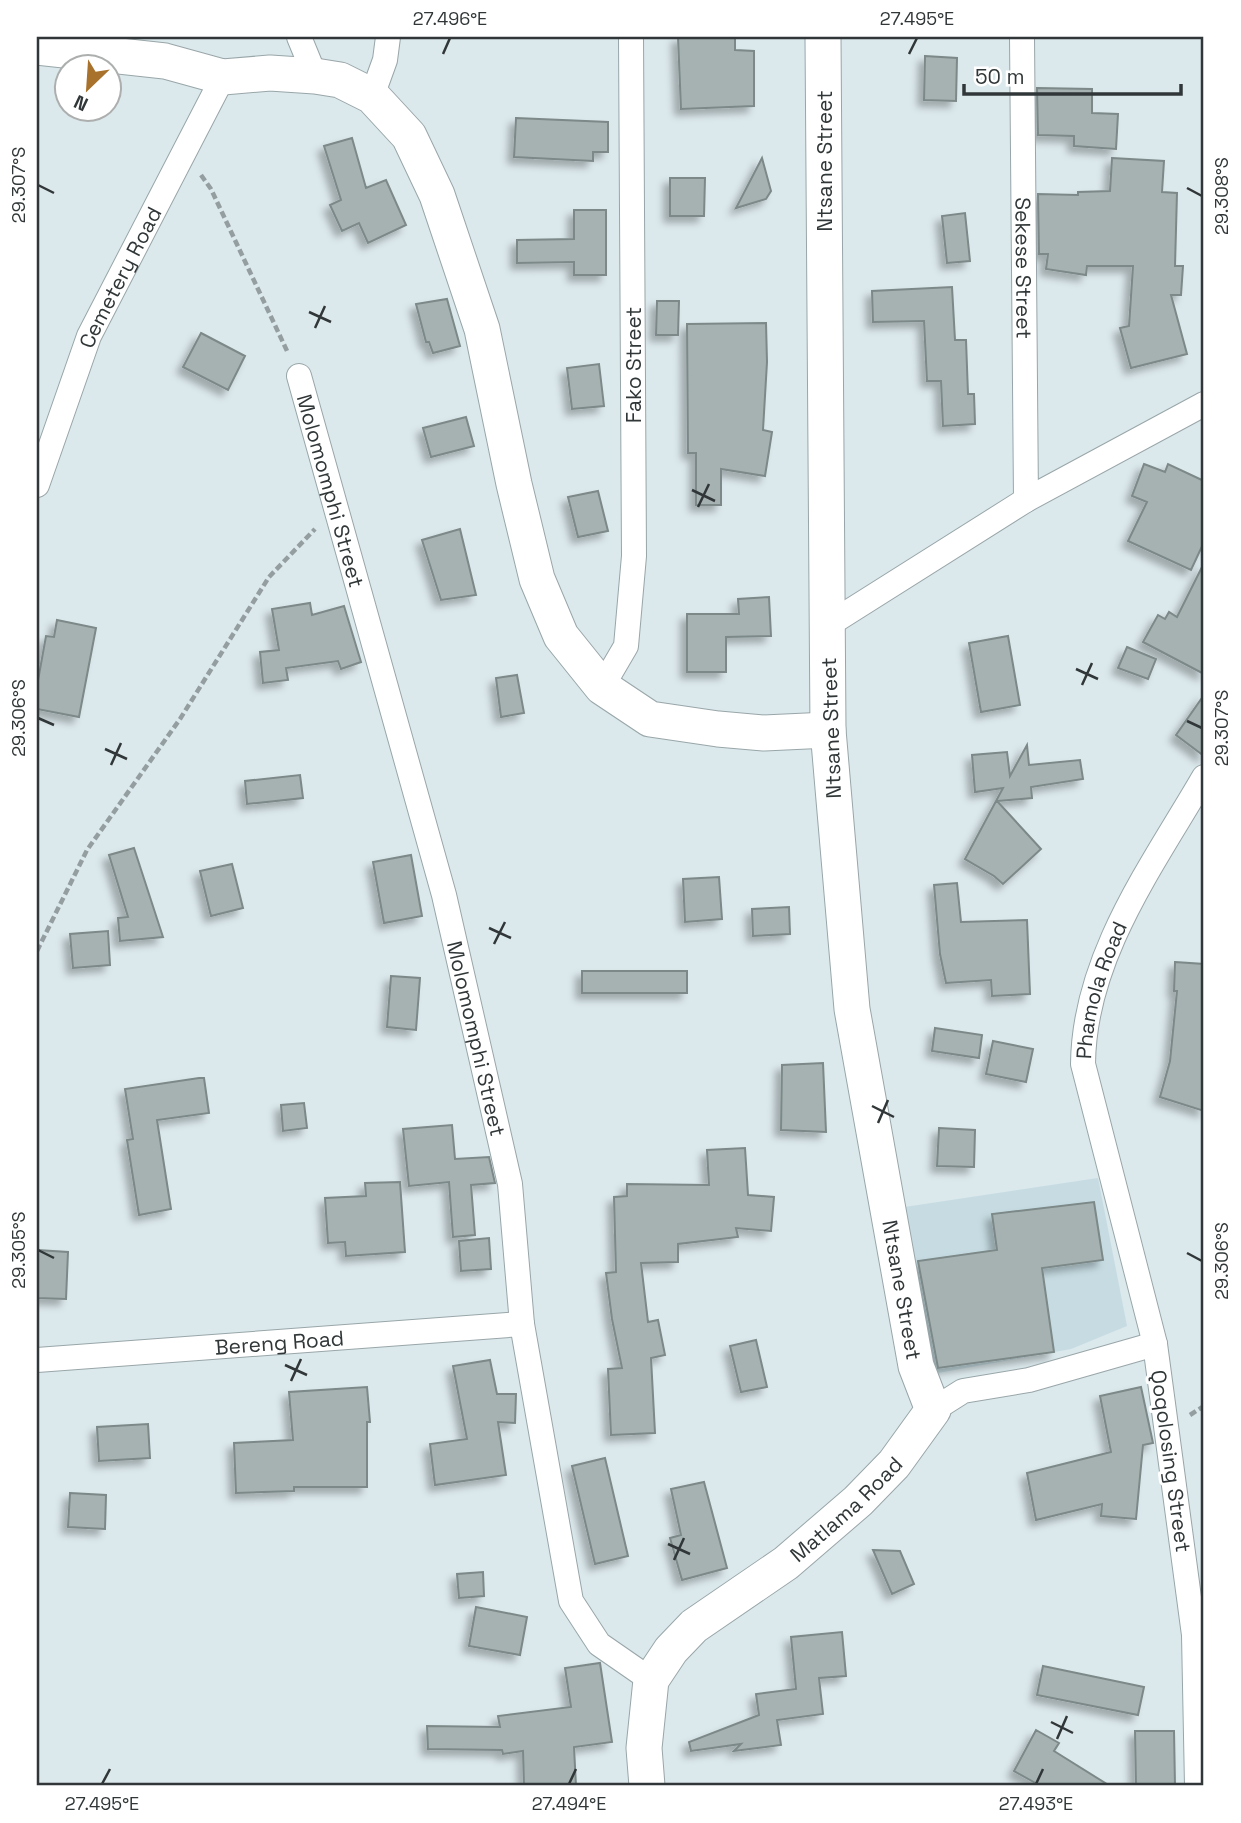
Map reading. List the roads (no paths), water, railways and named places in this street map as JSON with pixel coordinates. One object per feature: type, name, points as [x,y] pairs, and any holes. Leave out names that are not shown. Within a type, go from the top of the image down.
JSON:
[{"type":"street","points":[[299,37],[315,76]]},
{"type":"street","points":[[372,96],[385,61],[388,37]]},
{"type":"street","name":"Fako Street","points":[[602,687],[626,646],[634,556],[631,37]]},
{"type":"street","name":"Ntsane Street","points":[[823,37],[828,730],[852,1009],[915,1366],[933,1410]]},
{"type":"street","name":"Sekese Street","points":[[1021,37],[1026,500]]},
{"type":"street","points":[[37,47],[165,61],[223,77],[270,73],[315,76],[340,80],[372,96],[409,136],[437,195],[482,329],[537,579],[561,636],[602,687],[650,719],[764,733],[828,730]]},
{"type":"street","name":"Cemetery Road","points":[[37,485],[89,336],[223,77]]},
{"type":"street","name":"Molomomphi Street","points":[[299,376],[444,895],[510,1184],[522,1324],[571,1601],[599,1644],[650,1680]]},
{"type":"street","points":[[828,625],[1026,500],[1204,404]]},
{"type":"street","name":"Phamola Road","points":[[1155,1344],[1083,1064],[1083,1036],[1114,932],[1204,777]]},
{"type":"street","name":"Bereng Road","points":[[37,1360],[522,1324]]},
{"type":"street","name":"Matlama Road","points":[[650,1680],[671,1650],[694,1626],[786,1563],[858,1501],[894,1464],[933,1410],[963,1391],[1029,1380],[1155,1344]]},
{"type":"street","name":"Qoqolosing Street","points":[[1155,1344],[1194,1635],[1197,1786]]},
{"type":"street","points":[[647,1786],[645,1748],[650,1680]]}]
